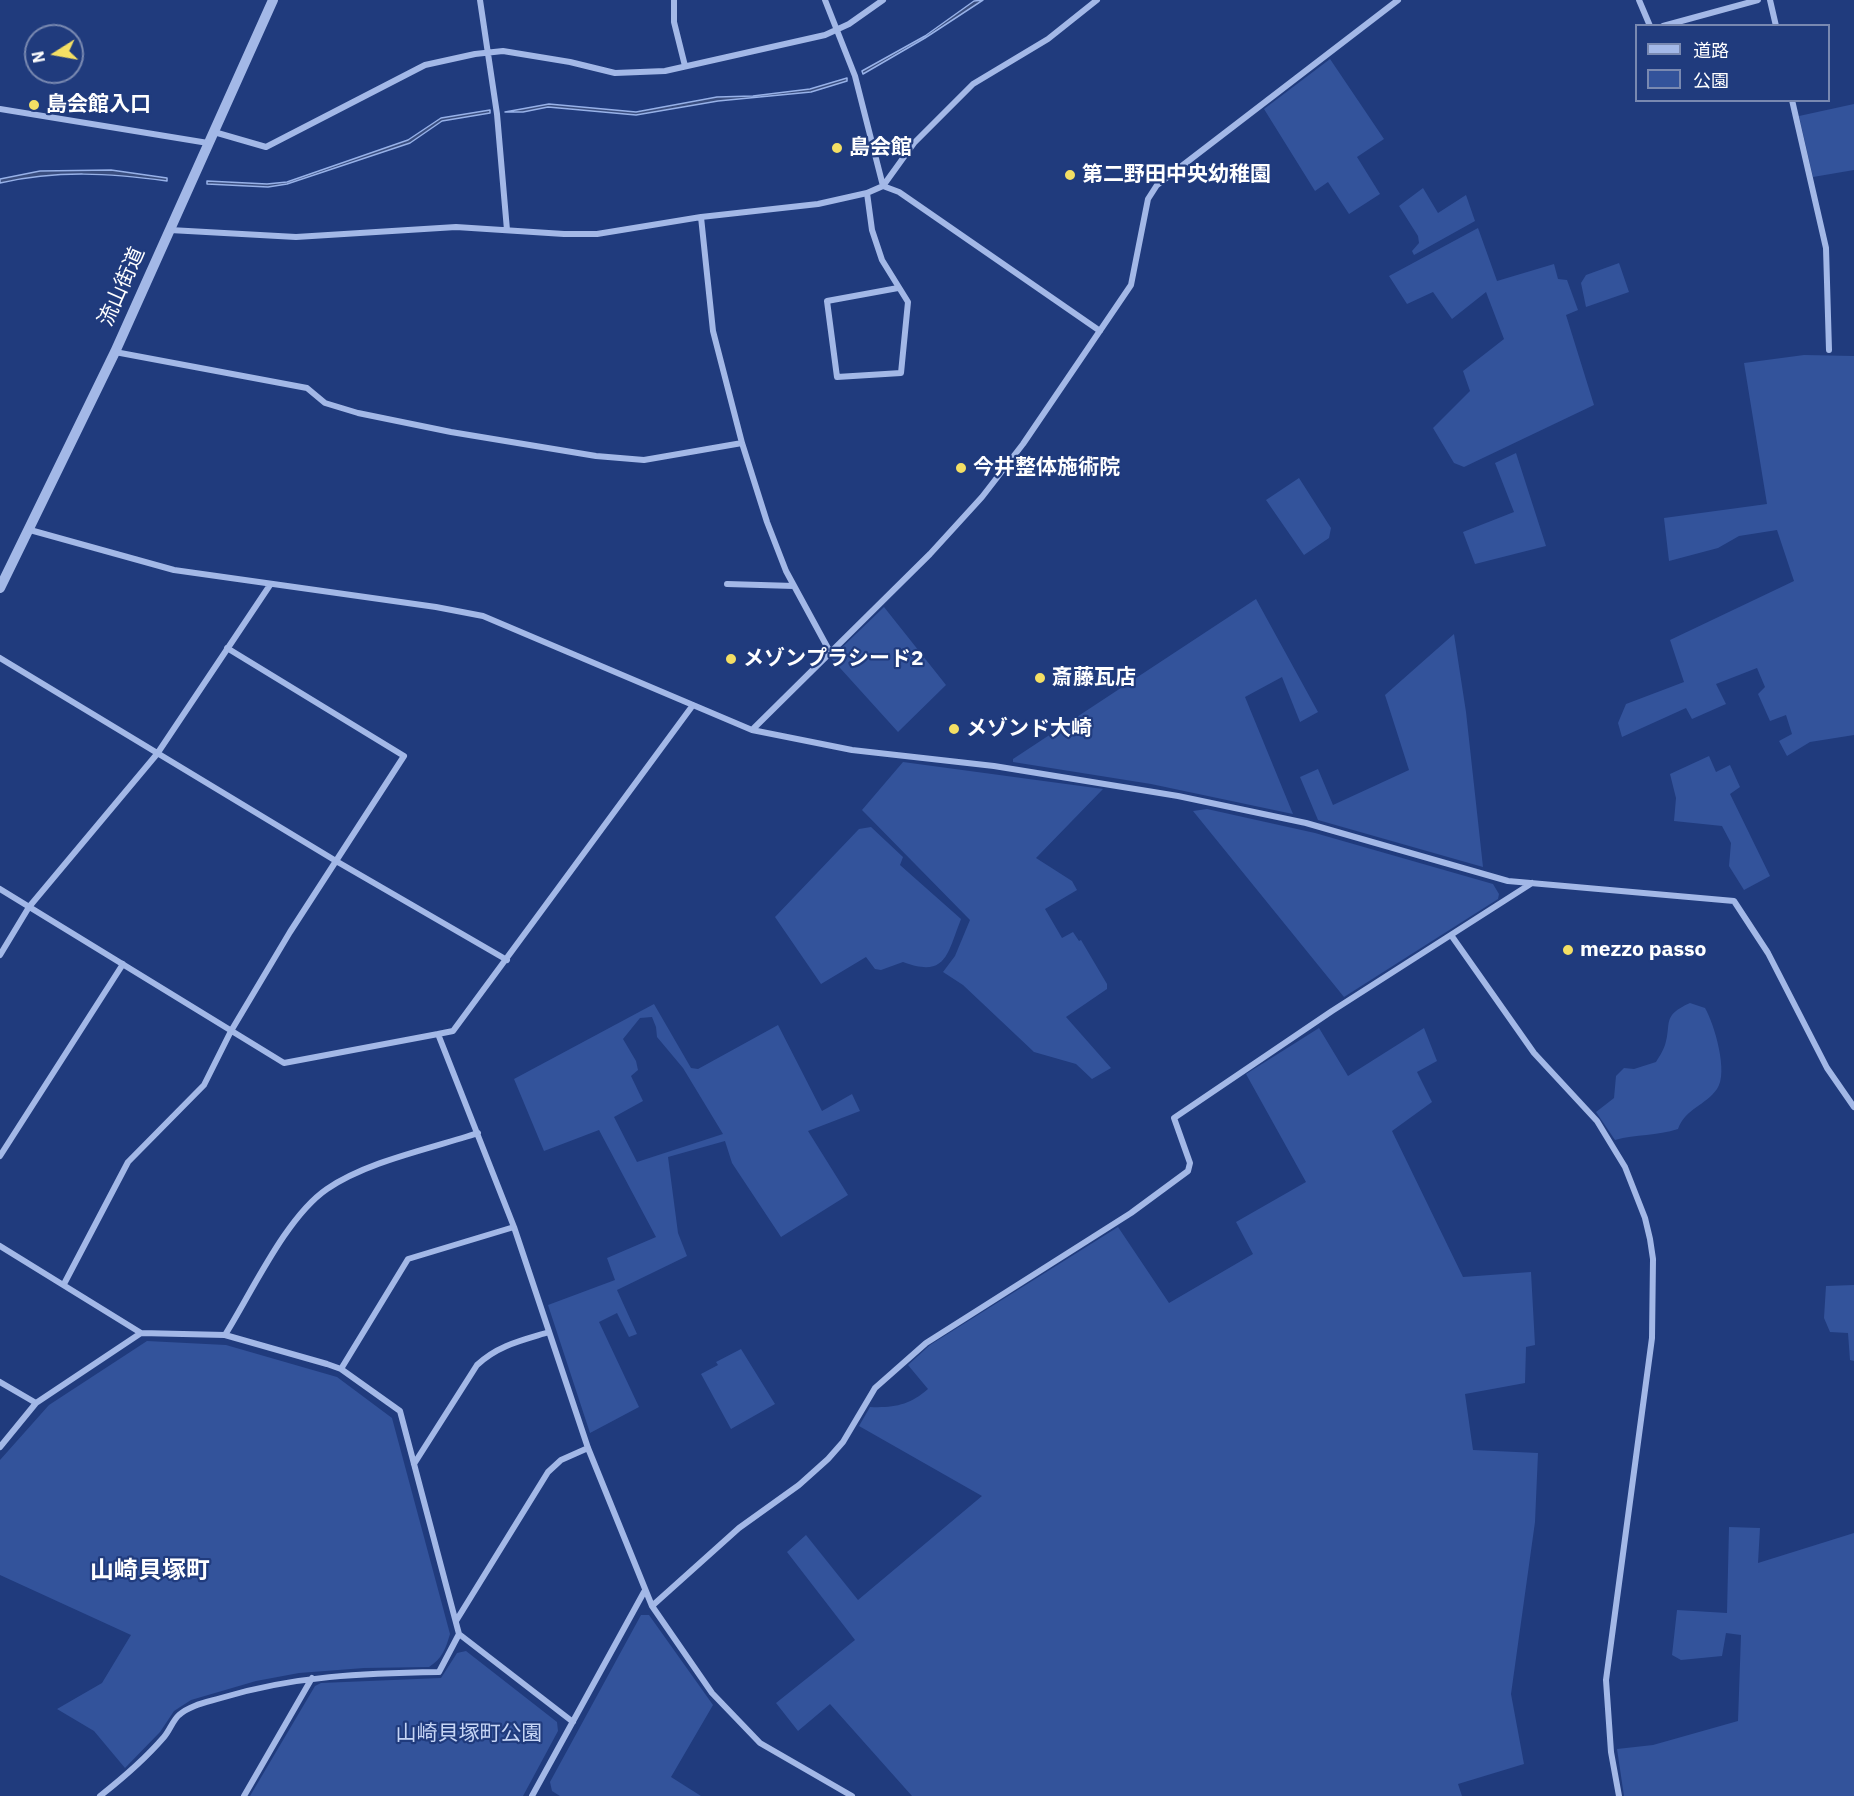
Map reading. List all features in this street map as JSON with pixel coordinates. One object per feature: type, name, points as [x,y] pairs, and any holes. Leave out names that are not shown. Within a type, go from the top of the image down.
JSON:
[{"type":"street","name":"流山街道","points":[[0,588],[115,352],[273,0]]},
{"type":"street","points":[[480,0],[497,114],[507,230]]},
{"type":"street","points":[[674,0],[674,22],[685,66]]},
{"type":"street","points":[[825,0],[855,76],[883,186]]},
{"type":"street","points":[[214,132],[266,147],[425,65],[488,53],[503,51],[548,58],[615,73],[665,71],[825,35],[849,24],[882,0]]},
{"type":"street","points":[[170,230],[296,237],[456,227],[597,234],[701,217],[818,204],[867,193],[883,186],[915,143],[973,84],[1048,39],[1097,0]]},
{"type":"street","points":[[752,730],[930,555],[982,497],[1023,444],[1131,285],[1148,199],[1157,185],[1398,0]]},
{"type":"street","points":[[1639,0],[1649,24]]},
{"type":"street","points":[[1670,24],[1758,0]]},
{"type":"street","points":[[1770,0],[1776,24]]},
{"type":"street","points":[[1792,102],[1826,248],[1829,350]]},
{"type":"street","points":[[0,110],[208,143]]},
{"type":"street","points":[[883,186],[899,192],[1100,331]]},
{"type":"street","points":[[867,193],[872,230],[882,260],[908,302],[901,373],[837,376],[827,301],[898,288]]},
{"type":"street","points":[[701,217],[713,331],[742,444],[767,522],[794,586],[830,652]]},
{"type":"street","points":[[115,352],[307,388],[325,403],[358,413],[451,432],[596,456],[644,460],[742,444]]},
{"type":"street","points":[[30,530],[174,570],[436,607],[483,616],[752,730],[852,750],[1016,769],[1178,796],[1306,823],[1508,881],[1734,901],[1768,953],[1827,1068],[1854,1107]]},
{"type":"street","points":[[0,955],[29,907],[157,754],[270,585]]},
{"type":"street","points":[[727,585],[794,586]]},
{"type":"street","points":[[64,1284],[128,1162],[204,1085],[231,1031],[404,756],[227,648]]},
{"type":"street","points":[[0,658],[336,861],[507,960]]},
{"type":"street","points":[[0,889],[284,1063],[453,1031],[693,705]]},
{"type":"street","points":[[652,1606],[739,1528],[800,1485],[828,1460],[843,1442],[875,1388],[926,1343],[1131,1213],[1188,1171],[1190,1163],[1174,1118],[1323,1017],[1532,883]]},
{"type":"street","points":[[1451,935],[1534,1053],[1597,1121],[1625,1167],[1645,1218],[1650,1239],[1653,1259],[1652,1338],[1606,1680],[1611,1752],[1619,1796]]},
{"type":"street","points":[[0,1156],[123,964]]},
{"type":"street","points":[[438,1034],[514,1227],[588,1448],[644,1592],[712,1693],[760,1743],[852,1796]]},
{"type":"street","points":[[225,1335],[300,1215],[326,1190],[362,1171],[478,1133]]},
{"type":"street","points":[[341,1369],[408,1259],[514,1227]]},
{"type":"street","points":[[0,1246],[141,1333],[225,1335],[341,1369],[400,1411],[459,1635],[573,1722]]},
{"type":"street","points":[[414,1464],[477,1365],[488,1355],[507,1345],[549,1332]]},
{"type":"street","points":[[0,1447],[36,1403],[141,1333]]},
{"type":"street","points":[[0,1382],[36,1403]]},
{"type":"street","points":[[456,1622],[548,1472],[561,1460],[588,1448]]},
{"type":"street","points":[[543,1796],[533,1793],[644,1592]]},
{"type":"street","points":[[100,1796],[125,1777],[165,1736],[178,1715],[191,1707],[251,1689],[312,1678],[439,1672],[459,1635]]},
{"type":"street","points":[[244,1796],[312,1678]]},
{"type":"green space","points":[[1330,59],[1384,139],[1357,157],[1380,194],[1349,214],[1328,182],[1315,191],[1264,109]]},
{"type":"green space","points":[[1854,104],[1854,170],[1813,177],[1799,116]]},
{"type":"green space","points":[[1423,188],[1438,213],[1466,195],[1475,221],[1414,255],[1412,251],[1419,243],[1418,236],[1399,206]]},
{"type":"green space","points":[[1478,228],[1497,281],[1554,264],[1558,279],[1567,280],[1578,310],[1566,315],[1594,405],[1464,467],[1454,463],[1433,428],[1470,391],[1463,371],[1504,339],[1486,292],[1452,319],[1433,292],[1407,304],[1389,276]]},
{"type":"green space","points":[[1619,263],[1629,292],[1586,307],[1581,283],[1586,275]]},
{"type":"green space","points":[[1804,355],[1854,356],[1854,735],[1810,742],[1787,756],[1779,741],[1792,734],[1786,715],[1770,721],[1758,694],[1765,687],[1757,668],[1716,684],[1726,704],[1692,719],[1686,708],[1622,737],[1618,723],[1626,704],[1684,682],[1670,640],[1794,581],[1777,530],[1739,536],[1718,548],[1669,561],[1664,518],[1767,504],[1744,363]]},
{"type":"green space","points":[[1516,453],[1546,546],[1475,564],[1463,532],[1514,512],[1495,463]]},
{"type":"green space","points":[[1299,478],[1331,528],[1329,538],[1304,555],[1266,500]]},
{"type":"green space","points":[[1256,599],[1318,712],[1300,722],[1282,677],[1245,697],[1293,814],[1151,784],[1013,762],[1013,759]]},
{"type":"green space","points":[[884,607],[946,685],[898,732],[831,658]]},
{"type":"green space","points":[[1454,634],[1466,712],[1483,867],[1318,820],[1300,777],[1318,769],[1333,805],[1409,770],[1385,695]]},
{"type":"green space","points":[[1709,756],[1716,772],[1730,765],[1740,787],[1730,794],[1770,876],[1744,890],[1729,866],[1731,843],[1722,826],[1674,821],[1676,798],[1670,774]]},
{"type":"green space","points":[[903,762],[1103,789],[1036,858],[1072,881],[1077,890],[1045,909],[1062,938],[1073,932],[1079,941],[1081,940],[1107,984],[1107,989],[1066,1017],[1111,1068],[1092,1079],[1076,1064],[1034,1052],[963,985],[943,972],[955,956],[970,920],[862,810]]},
{"type":"green space","points":[[1207,809],[1315,833],[1493,884],[1499,894],[1498,899],[1344,997],[1193,811]]},
{"type":"green space","points":[[871,827],[903,857],[900,865],[961,919],[948,953],[937,965],[928,967],[903,962],[881,970],[875,969],[866,957],[821,984],[775,917],[859,829]]},
{"type":"green space","points":[[1690,1003],[1705,1008],[1716,1036],[1721,1060],[1720,1082],[1717,1089],[1681,1122],[1678,1129],[1615,1140],[1596,1112],[1614,1098],[1616,1076],[1624,1068],[1634,1069],[1656,1062],[1665,1045],[1671,1016]]},
{"type":"green space","points":[[654,1004],[691,1068],[698,1069],[778,1025],[822,1111],[852,1094],[860,1111],[808,1131],[848,1195],[781,1237],[732,1163],[725,1141],[668,1157],[678,1233],[687,1256],[617,1290],[637,1334],[629,1337],[617,1313],[599,1322],[639,1407],[590,1433],[548,1305],[615,1280],[607,1258],[656,1237],[599,1130],[544,1151],[514,1079]],"holes":[[[652,1017],[657,1037],[683,1068],[723,1134],[637,1162],[614,1117],[643,1101],[631,1076],[638,1070],[636,1061],[623,1039],[640,1018]]]},
{"type":"green space","points":[[1319,1028],[1348,1076],[1424,1028],[1437,1061],[1417,1072],[1432,1102],[1392,1131],[1463,1277],[1531,1272],[1535,1345],[1526,1347],[1525,1383],[1465,1394],[1473,1450],[1538,1453],[1535,1522],[1511,1694],[1524,1764],[1458,1784],[1462,1796],[912,1796],[830,1704],[798,1731],[776,1703],[855,1640],[787,1552],[806,1535],[858,1600],[982,1496],[859,1426],[870,1407],[887,1407],[915,1399],[928,1389],[908,1365],[930,1345],[1118,1227],[1169,1303],[1253,1254],[1236,1222],[1306,1182],[1246,1074]]},
{"type":"green space","points":[[1854,1285],[1854,1361],[1850,1360],[1848,1333],[1830,1332],[1824,1318],[1826,1286]]},
{"type":"green space","points":[[147,1341],[226,1345],[337,1377],[392,1418],[450,1634],[443,1653],[433,1664],[429,1667],[364,1668],[299,1673],[256,1681],[191,1700],[174,1711],[160,1732],[125,1768],[94,1731],[57,1709],[102,1683],[131,1635],[0,1575],[0,1460],[49,1405]]},
{"type":"green space","points":[[741,1349],[775,1404],[731,1429],[701,1374],[718,1365],[716,1362]]},
{"type":"green space","points":[[1729,1527],[1760,1528],[1758,1563],[1854,1533],[1854,1796],[1624,1796],[1617,1749],[1653,1745],[1738,1721],[1741,1635],[1726,1633],[1722,1656],[1681,1660],[1672,1655],[1677,1610],[1727,1613]]},
{"type":"green space","points":[[641,1615],[649,1615],[713,1705],[671,1777],[701,1796],[560,1796],[552,1791],[550,1782]]},
{"type":"green space","name":"山崎貝塚町公園","points":[[466,1651],[557,1722],[558,1731],[523,1796],[250,1796],[315,1686],[321,1683],[441,1678],[457,1653]]},
{"type":"shaded area","points":[[983,0],[925,38],[863,74],[862,71],[925,36],[974,1]]},
{"type":"shaded area","points":[[847,78],[847,81],[811,92],[718,101],[636,115],[548,107],[523,112],[505,112],[549,104],[636,112],[717,97],[753,96],[810,89]]},
{"type":"shaded area","points":[[490,110],[490,113],[442,121],[410,143],[287,184],[268,187],[207,184],[207,181],[267,184],[287,182],[408,140],[441,118]]},
{"type":"shaded area","points":[[111,170],[167,178],[167,181],[84,174],[42,176],[0,183],[0,179],[40,171]]},
{"type":"place","name":"島会館入口","points":[[34,105]]},
{"type":"place","name":"島会館","points":[[837,148]]},
{"type":"place","name":"第二野田中央幼稚園","points":[[1070,175]]},
{"type":"place","name":"今井整体施術院","points":[[961,468]]},
{"type":"place","name":"メゾンプラシード2","points":[[731,659]]},
{"type":"place","name":"斎藤瓦店","points":[[1040,678]]},
{"type":"place","name":"メゾンド大崎","points":[[954,729]]},
{"type":"place","name":"mezzo passo","points":[[1568,950]]},
{"type":"district","name":"山崎貝塚町","points":[[150,1571]]}]
